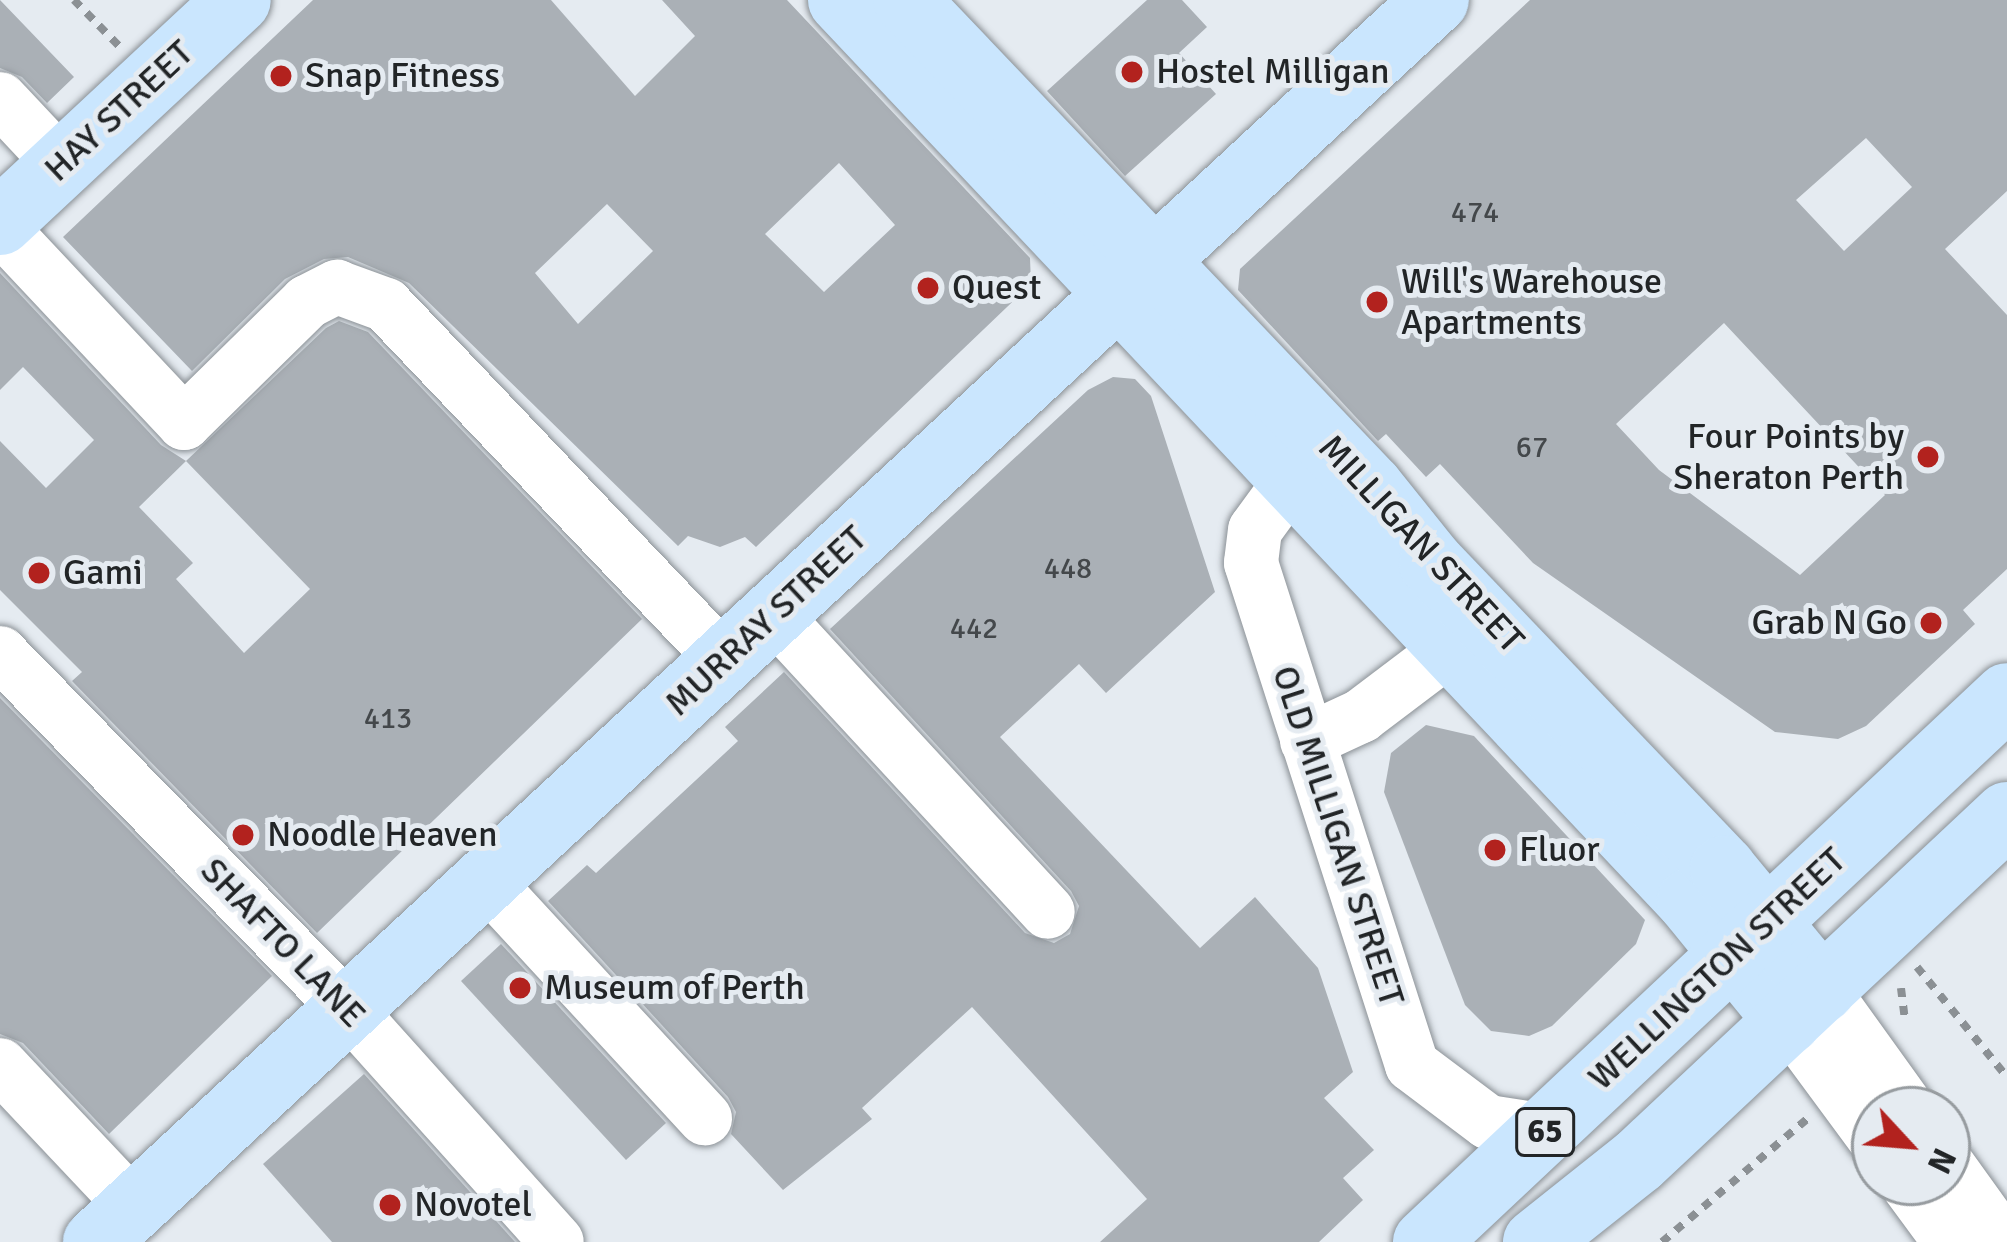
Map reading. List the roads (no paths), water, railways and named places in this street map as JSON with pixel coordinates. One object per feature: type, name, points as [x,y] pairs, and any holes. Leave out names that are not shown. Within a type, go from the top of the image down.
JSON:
[{"type":"main road","name":"HAY STREET","points":[[0,225],[238,0]]},
{"type":"main road","name":"MILLIGAN STREET","points":[[841,0],[1137,276],[1751,938],[1806,1005]]},
{"type":"main road","name":"MILLIGAN STREET","points":[[906,0],[1137,276],[1285,466],[1450,647],[1751,938]]},
{"type":"main road","name":"MURRAY STREET","points":[[115,1224],[1436,0]]},
{"type":"main road","name":"WELLINGTON STREET","points":[[1426,1242],[2007,696]]},
{"type":"main road","name":"65","points":[[1536,1242],[1638,1162],[2007,814]]},
{"type":"street","points":[[0,99],[61,164]]},
{"type":"street","points":[[0,225],[184,423],[307,302],[337,287],[386,305],[724,660]]},
{"type":"street","name":"OLD MILLIGAN STREET","points":[[1285,466],[1287,486],[1255,530],[1250,563],[1412,1065],[1488,1122],[1546,1131]]},
{"type":"street","points":[[773,614],[1048,912]]},
{"type":"street","name":"MILLIGAN STREET","points":[[1307,741],[1360,716],[1450,647]]},
{"type":"street","name":"SHAFTO LANE","points":[[0,652],[347,1008],[556,1242]]},
{"type":"street","points":[[486,880],[705,1118]]},
{"type":"street","name":"MILLIGAN STREET","points":[[1806,1005],[1885,1086]]},
{"type":"street","name":"MILLIGAN STREET","points":[[1806,1005],[1851,1092]]},
{"type":"street","points":[[0,1065],[115,1224]]},
{"type":"street","points":[[1971,1197],[2003,1242]]},
{"type":"street","points":[[1924,1206],[1950,1242]]},
{"type":"place","name":"Hostel Milligan","points":[[1132,72]]},
{"type":"place","name":"Snap Fitness","points":[[281,76]]},
{"type":"place","name":"Quest","points":[[928,288]]},
{"type":"place","name":"Will's Warehouse Apartments","points":[[1377,302]]},
{"type":"place","name":"Four Points by Sheraton Perth","points":[[1928,457]]},
{"type":"place","name":"Gami","points":[[39,573]]},
{"type":"place","name":"Grab N Go","points":[[1931,623]]},
{"type":"place","name":"Noodle Heaven","points":[[243,835]]},
{"type":"place","name":"Fluor","points":[[1495,850]]},
{"type":"place","name":"Museum of Perth","points":[[520,988]]},
{"type":"place","name":"Novotel","points":[[390,1205]]}]
